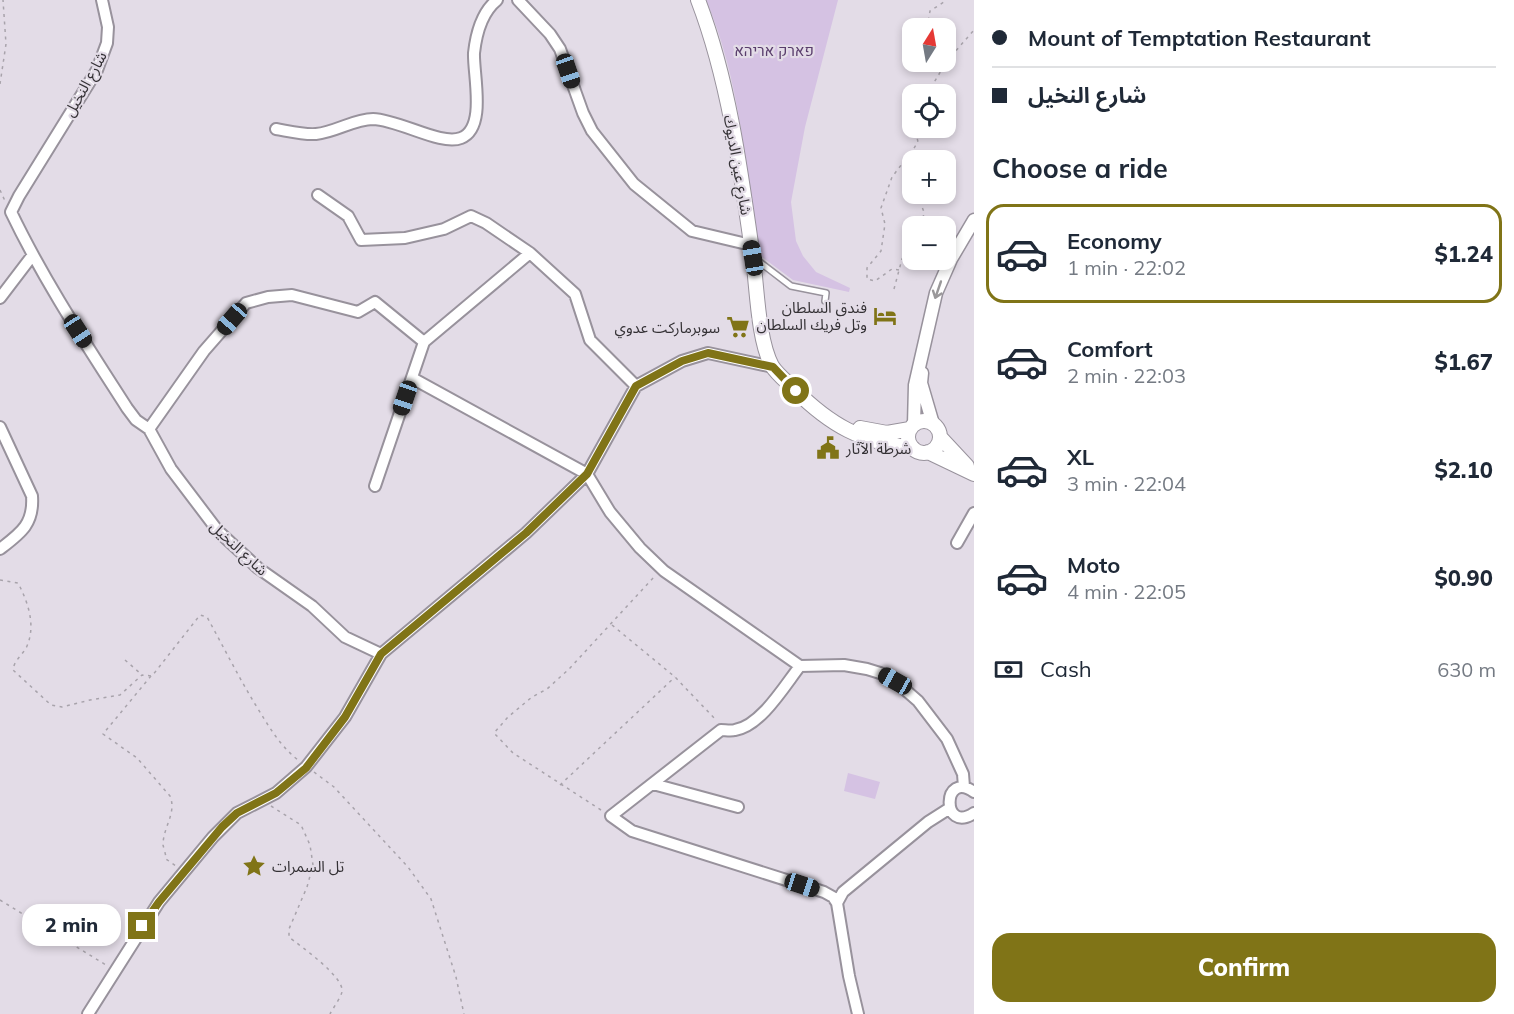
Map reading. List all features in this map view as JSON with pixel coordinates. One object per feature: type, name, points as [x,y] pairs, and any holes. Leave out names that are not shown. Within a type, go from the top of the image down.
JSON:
[{"type":"main road","name":"شارع عين الديوك","points":[[698,0],[723,82],[752,251],[761,324],[773,367]]},
{"type":"main road","points":[[773,367],[814,408],[835,424],[861,437],[886,445],[928,452],[974,472]]},
{"type":"main road","points":[[814,408],[872,432],[887,434],[912,427],[923,421],[936,430],[963,464],[974,472]]},
{"type":"main road","points":[[912,427],[908,439],[913,448]]},
{"type":"main road","points":[[928,452],[937,446],[936,430]]},
{"type":"street","name":"شارع النخيل","points":[[102,0],[108,27],[107,43],[100,62],[11,212],[32,256],[65,312],[127,408],[136,420],[149,429],[171,469],[218,531],[258,568],[312,606],[345,637],[381,654]]},
{"type":"street","points":[[276,129],[315,135],[370,119],[398,123],[440,139],[464,138],[471,132],[475,123],[477,85],[474,54],[477,34],[482,20],[497,0]]},
{"type":"street","points":[[518,0],[550,34],[560,49],[588,122],[634,184],[692,231],[752,251]]},
{"type":"street","points":[[318,195],[348,216],[361,240],[405,238],[444,229],[471,216],[486,222],[530,253],[575,294],[590,340],[636,386]]},
{"type":"street","points":[[912,427],[915,385],[936,293],[951,259],[974,220]]},
{"type":"street","points":[[375,486],[424,342],[530,253]]},
{"type":"street","points":[[0,298],[32,256]]},
{"type":"street","points":[[149,429],[204,351],[246,303],[268,297],[292,295],[358,312],[375,302],[424,342]]},
{"type":"street","points":[[88,1014],[153,910],[213,837],[237,813],[276,793],[306,768],[345,717],[381,654],[526,533],[587,474],[636,386],[682,361],[708,353],[773,367]]},
{"type":"street","points":[[923,354],[921,383],[936,430]]},
{"type":"street","points":[[412,378],[587,474],[610,512],[640,548],[662,569],[800,666],[844,666],[867,669],[895,681],[918,701],[946,739],[963,774],[969,789],[951,794],[948,803],[952,812],[961,817],[974,813]]},
{"type":"street","points":[[0,427],[32,496],[33,507],[31,517],[22,532],[0,549]]},
{"type":"street","points":[[957,543],[974,513]]},
{"type":"street","points":[[800,666],[761,715],[736,730],[721,729],[611,816],[632,831],[824,892],[833,897],[837,903],[858,1014]]},
{"type":"street","points":[[653,784],[738,807]]},
{"type":"street","points":[[837,903],[843,892],[928,822],[950,808]]},
{"type":"lane","points":[[752,251],[791,286],[826,293],[825,301]]},
{"type":"path","points":[[0,84],[6,44],[3,0]]},
{"type":"path","points":[[929,18],[930,11],[947,0]]},
{"type":"path","points":[[956,51],[974,30]]},
{"type":"path","points":[[900,270],[892,269],[875,281],[867,279],[867,267],[880,251],[885,224],[881,208],[892,177],[902,165]]},
{"type":"path","points":[[894,289],[902,259]]},
{"type":"path","points":[[611,816],[513,753],[494,733],[524,703],[546,689],[569,669],[662,569]]},
{"type":"path","points":[[0,580],[18,583],[27,600],[31,618],[27,646],[14,664],[13,670],[51,705],[62,707],[120,695],[141,675]]},
{"type":"path","points":[[184,872],[166,859],[164,844],[173,803],[170,796],[137,759],[103,734],[200,615],[207,617],[236,673],[286,751],[334,787],[408,867],[431,899],[456,977],[464,1014]]},
{"type":"path","points":[[611,624],[675,677],[726,730]]},
{"type":"path","points":[[125,660],[141,675],[152,676]]},
{"type":"path","points":[[560,785],[675,677]]},
{"type":"path","points":[[263,801],[301,825],[310,845],[314,865],[289,929],[289,937],[341,984],[342,992],[330,1014]]},
{"type":"path","points":[[0,900],[115,970]]},
{"type":"green space","name":"פארק אריהא","points":[[706,0],[838,0],[805,127],[791,202],[796,241],[803,256],[816,272],[850,288],[849,292],[793,280],[758,254],[734,93],[718,30]]},
{"type":"green space","points":[[848,773],[880,782],[875,799],[844,791]]},
{"type":"place","name":"فندق السلطان وتل فريك السلطان","points":[[885,316]]},
{"type":"place","name":"سوبرماركت عدوي","points":[[738,327]]},
{"type":"place","name":"شرطة الآثار","points":[[828,448]]},
{"type":"place","name":"تل السمرات","points":[[254,866]]},
{"type":"route","points":[[142,926],[159,902],[222,827],[237,813],[276,793],[306,768],[345,717],[381,654],[526,533],[587,474],[636,386],[682,361],[708,353],[773,367],[796,391]]}]
